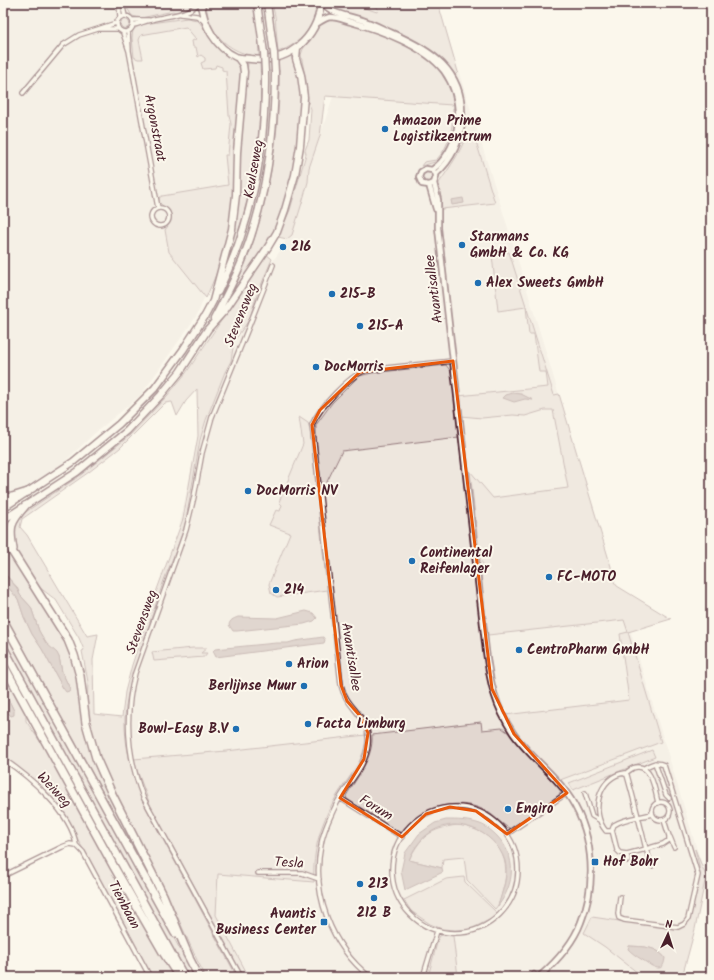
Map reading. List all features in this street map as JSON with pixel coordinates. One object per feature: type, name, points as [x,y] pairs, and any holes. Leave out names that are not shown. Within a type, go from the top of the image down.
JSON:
[{"type":"highway","points":[[200,3],[206,24],[211,33],[229,53],[238,58],[263,60],[273,59],[297,48],[309,35],[316,24],[322,3]]},
{"type":"highway","name":"Keulseweg","points":[[213,301],[228,271],[238,244],[255,184],[263,135],[264,54],[257,3]]},
{"type":"highway","name":"Keulseweg","points":[[208,329],[236,276],[247,247],[266,177],[275,103],[274,54],[267,3]]},
{"type":"highway","points":[[3,520],[77,472],[127,431],[161,395],[180,372],[208,329],[225,310],[268,248],[286,210],[297,161],[303,114],[303,85],[296,59],[297,48]]},
{"type":"highway","points":[[3,508],[73,462],[119,424],[150,392],[183,350],[196,332],[213,301],[229,242],[234,212],[237,152],[244,72],[243,65],[238,58]]},
{"type":"highway","points":[[3,498],[28,492]]},
{"type":"highway","points":[[13,553],[10,538],[11,528],[15,518],[26,506]]},
{"type":"highway","points":[[3,537],[68,640],[82,683],[88,734],[96,758],[112,794],[166,902],[188,957]]},
{"type":"highway","points":[[3,620],[199,977]]},
{"type":"highway","points":[[3,647],[184,977]]},
{"type":"highway","points":[[3,664],[114,867],[179,977]]},
{"type":"street","points":[[121,3],[125,16]]},
{"type":"street","points":[[23,93],[67,42],[79,35],[116,23],[120,17],[121,3]]},
{"type":"street","points":[[133,25],[181,14],[200,3]]},
{"type":"street","name":"Avantisallee","points":[[322,3],[334,12],[370,23],[416,44],[434,55],[449,73],[456,85],[461,99],[462,122],[454,151],[447,161],[434,172]]},
{"type":"street","points":[[181,14],[197,16],[206,24]]},
{"type":"street","points":[[120,17],[125,16],[132,20],[150,20]]},
{"type":"street","name":"Avantisallee","points":[[316,24],[325,18],[335,18],[373,29],[419,51],[432,59],[444,71],[455,94],[458,107],[458,122],[456,133],[450,149],[434,172]]},
{"type":"street","points":[[98,29],[117,29],[123,33],[128,32],[131,30],[133,25],[132,20]]},
{"type":"street","points":[[116,23],[117,29]]},
{"type":"street","name":"Argonstraat","points":[[128,32],[129,51],[158,208]]},
{"type":"street","name":"Argonstraat","points":[[123,33],[129,51]]},
{"type":"street","name":"Avantisallee","points":[[437,215],[438,200],[434,183],[436,177],[434,172],[429,169],[424,169],[419,175],[421,182],[429,186],[437,215],[454,361],[458,413],[486,651],[492,690],[497,704],[514,734],[567,793],[582,821],[591,862],[590,892],[581,923],[573,938],[553,964],[537,976]]},
{"type":"street","points":[[429,186],[434,183]]},
{"type":"street","points":[[158,208],[164,210],[168,215],[168,221],[161,226],[155,225],[151,218],[152,212],[158,208]]},
{"type":"street","name":"Stevensweg","points":[[241,977],[146,803],[134,769],[130,748],[128,723],[130,700],[135,673],[186,530],[209,426],[223,387],[273,265]]},
{"type":"street","name":"Avantisallee","points":[[370,977],[345,951],[331,927],[322,904],[319,879],[321,844],[327,824],[340,798],[364,759],[368,744],[368,733],[362,717],[347,701],[341,685],[312,425],[320,410],[360,372],[366,370],[454,361]]},
{"type":"street","name":"Weiweg","points":[[3,759],[29,780],[58,808],[76,838],[76,845]]},
{"type":"street","points":[[655,762],[666,795],[669,798]]},
{"type":"street","points":[[599,820],[598,803],[606,783],[615,777],[623,773],[625,774],[629,770],[637,767],[644,768],[655,762],[659,762],[664,765],[698,875],[688,919],[684,924],[678,927],[624,920],[619,918],[618,914],[620,897]]},
{"type":"street","points":[[644,768],[649,773],[658,803]]},
{"type":"street","points":[[625,774],[627,775],[646,849],[652,866]]},
{"type":"street","points":[[508,834],[567,793]]},
{"type":"street","points":[[585,793],[592,816],[599,820],[606,831],[612,831]]},
{"type":"street","points":[[666,804],[669,798],[674,796]]},
{"type":"street","name":"Forum","points":[[340,798],[402,837]]},
{"type":"street","points":[[652,814],[653,807],[658,803],[666,804],[670,808],[670,812],[664,820]]},
{"type":"street","name":"Forum","points":[[450,807],[476,811],[498,824],[508,834],[516,853],[518,876],[512,897],[500,914],[478,929],[454,933],[437,931],[416,919],[406,910],[398,898],[392,874],[397,845],[415,821],[426,814],[450,807]]},
{"type":"street","points":[[652,814],[616,824],[612,831],[618,851],[622,854],[627,854],[667,842],[673,845],[664,820]]},
{"type":"street","points":[[652,814],[657,819],[664,820]]},
{"type":"street","points":[[667,842],[669,836]]},
{"type":"street","points":[[3,876],[62,847],[70,844],[76,845]]},
{"type":"street","name":"Tienbaan","points":[[76,845],[83,852],[150,977]]},
{"type":"street","points":[[627,854],[628,861]]},
{"type":"street","name":"Tesla","points":[[258,873],[302,873],[319,879]]},
{"type":"street","points":[[423,977],[437,931]]},
{"type":"highlighted area","points":[[453,361],[492,689],[514,734],[567,793],[507,834],[476,811],[450,807],[426,814],[402,837],[340,798],[364,759],[368,733],[361,717],[347,701],[341,685],[312,425],[320,410],[360,372]]},
{"type":"shaded area","points":[[3,3],[193,3],[194,20],[237,70],[234,208],[224,251],[197,315],[141,395],[95,433],[61,465],[8,498],[3,495]]},
{"type":"shaded area","points":[[124,3],[195,3],[191,7],[175,12],[173,11],[141,18],[132,16]]},
{"type":"shaded area","points":[[203,3],[253,3],[258,36],[259,57],[245,54],[227,45],[213,29],[209,21],[207,9]]},
{"type":"shaded area","points":[[272,3],[318,3],[313,20],[305,34],[294,44],[278,52],[275,16]]},
{"type":"shaded area","points":[[327,3],[349,3],[377,12],[378,8],[365,3],[438,3],[458,72],[455,75],[460,87],[443,62],[423,47],[381,25],[361,17],[338,11]]},
{"type":"shaded area","points":[[364,3],[437,3],[515,250],[706,879],[665,977],[233,977],[133,790],[121,721],[125,689],[178,531],[196,447],[221,377],[261,277],[283,247]]},
{"type":"shaded area","points":[[187,18],[197,20],[216,44],[236,60],[241,71],[234,188],[229,234],[223,258],[206,298],[169,252],[165,230],[172,218],[168,210],[159,202],[159,198],[162,196],[228,185],[225,155],[228,155],[231,124],[226,71],[222,70],[222,67],[216,65],[215,68],[203,69],[201,63],[205,61],[205,58],[201,55],[198,57],[196,47],[193,47],[192,41],[196,39],[186,27],[141,35],[139,40],[143,59],[134,57],[132,38],[133,29],[144,24]]},
{"type":"shaded area","points":[[125,19],[130,24],[125,29],[120,24]]},
{"type":"shaded area","points":[[336,19],[377,32],[407,44],[420,52],[431,60],[444,74],[456,103],[452,105],[325,96],[320,136],[309,168],[308,182],[292,235],[287,239],[278,237],[290,210],[306,154],[305,150],[309,140],[311,109],[308,101],[301,55],[303,49],[323,22]]},
{"type":"shaded area","points":[[291,55],[299,81],[301,103],[298,150],[287,199],[273,235],[226,304],[247,260],[263,206],[273,158],[277,126],[279,94],[278,62],[279,60]]},
{"type":"shaded area","points":[[248,62],[260,63],[261,104],[258,144],[247,204],[235,242],[223,272],[236,211]]},
{"type":"shaded area","points":[[453,108],[457,110],[456,125],[447,150],[439,163],[435,162],[421,166],[424,162],[436,160],[445,149],[450,136]]},
{"type":"shaded area","points":[[467,133],[475,138],[495,203],[442,209],[439,183],[458,153]]},
{"type":"shaded area","points":[[428,171],[432,173],[434,177],[432,181],[428,183],[424,181],[422,177],[424,173]]},
{"type":"shaded area","points":[[463,198],[464,203],[452,205],[451,200]]},
{"type":"shaded area","points":[[509,252],[554,395],[559,394],[615,580],[612,579],[617,586],[671,619],[628,632],[624,620],[488,635],[481,573],[484,570],[483,564],[480,560],[470,471],[493,498],[568,488],[553,410],[545,410],[525,416],[513,415],[482,418],[461,416],[458,396],[548,387],[546,372],[539,372],[534,334],[529,334],[526,307],[498,311],[492,255]]},
{"type":"shaded area","points":[[266,254],[272,259],[257,295],[249,320],[234,341],[231,361],[225,372],[206,420],[200,440],[186,520],[164,580],[136,666],[129,691],[125,717],[128,752],[146,808],[237,977],[206,977],[197,960],[173,907],[123,811],[97,752],[87,709],[88,682],[82,651],[84,650],[79,638],[56,600],[39,587],[15,549],[13,529],[21,515],[78,477],[129,436],[167,396],[186,373]],"holes":[[[197,389],[198,436],[183,519],[155,595],[132,665],[125,692],[122,717],[94,714],[93,660],[98,634],[87,636],[27,535],[20,527],[22,519],[89,472],[120,448],[165,403],[172,402],[177,416],[186,401]]]},
{"type":"shaded area","points":[[446,365],[452,373],[459,437],[342,451],[322,492],[316,425],[332,403],[359,376],[372,373]]},
{"type":"shaded area","points":[[513,393],[521,394],[533,400],[525,399],[514,402],[503,398],[506,395]]},
{"type":"shaded area","points":[[299,417],[308,423],[310,429],[327,590],[277,597],[271,593],[269,584],[290,533],[269,525],[276,510],[280,511],[282,505],[279,502],[303,444]]},
{"type":"shaded area","points":[[3,541],[75,660],[85,732],[91,754],[98,774],[121,820],[129,840],[3,611],[3,581],[18,599],[32,634],[42,649],[63,688],[70,689],[62,672],[59,657],[46,643],[39,631],[31,607],[20,595],[17,587],[3,572]]},
{"type":"shaded area","points":[[3,572],[31,607],[39,631],[46,643],[57,653],[62,672],[70,689],[69,691],[66,692],[63,688],[42,649],[32,634],[18,599],[3,581]]},
{"type":"shaded area","points":[[306,611],[313,613],[317,618],[314,621],[304,624],[237,631],[233,631],[229,625],[232,620],[238,617],[277,618]]},
{"type":"shaded area","points":[[3,623],[195,977],[187,977],[3,639]]},
{"type":"shaded area","points":[[628,632],[661,742],[560,780],[523,742],[505,715],[629,700],[620,634]]},
{"type":"shaded area","points":[[323,637],[325,640],[324,643],[216,657],[213,651],[215,649],[288,643]]},
{"type":"shaded area","points":[[207,648],[201,653],[207,653],[204,657],[154,661],[152,652]]},
{"type":"shaded area","points":[[3,671],[26,712],[26,721],[55,763],[134,909],[175,977],[151,977],[74,832],[57,806],[3,757],[3,707],[11,716],[14,711],[3,688]]},
{"type":"shaded area","points":[[3,688],[14,711],[14,715],[11,716],[3,707]]},
{"type":"shaded area","points":[[481,722],[482,730],[502,728],[509,733],[526,754],[561,790],[559,795],[512,829],[486,811],[464,804],[452,804],[430,810],[410,823],[402,832],[398,832],[347,799],[346,796],[368,759],[372,743],[372,735]]},
{"type":"shaded area","points":[[366,735],[360,760],[336,797],[322,827],[314,860],[314,882],[218,874],[216,915],[249,977],[244,977],[151,807],[134,759],[226,751]]},
{"type":"shaded area","points":[[652,750],[655,757],[573,790],[569,783]]},
{"type":"shaded area","points":[[446,820],[467,821],[487,827],[503,844],[511,862],[511,871],[508,889],[498,906],[506,878],[505,861],[500,850],[483,833],[460,825],[449,825],[437,829],[424,837],[414,849],[409,860],[442,868],[443,872],[405,890],[401,871],[405,853],[419,834],[435,823]]},
{"type":"shaded area","points":[[457,825],[469,827],[480,832],[497,845],[502,854],[506,876],[500,900],[495,909],[467,880],[464,857],[443,859],[442,868],[409,860],[422,839],[427,835],[440,829]]},
{"type":"shaded area","points":[[695,849],[706,876],[695,929],[682,977],[643,977],[605,947],[584,933],[592,917],[674,929],[684,926],[690,919],[699,880],[699,865]],"holes":[[[629,946],[654,949],[665,958],[652,966]]]},
{"type":"shaded area","points":[[464,877],[465,882],[497,913],[491,919],[471,929],[442,929],[430,924],[411,911],[404,900],[446,879]]},
{"type":"shaded area","points":[[442,935],[453,936],[458,977],[428,977],[438,939]]},
{"type":"shaded area","points":[[629,946],[649,948],[658,951],[665,958],[664,964],[659,968],[652,966],[631,952],[628,949]]},
{"type":"place","name":"Amazon Prime Logistikzentrum","points":[[385,129]]},
{"type":"place","name":"Starmans GmbH & Co. KG","points":[[462,245]]},
{"type":"place","name":"216","points":[[283,247]]},
{"type":"place","name":"Alex Sweets GmbH","points":[[478,283]]},
{"type":"place","name":"215-B","points":[[332,294]]},
{"type":"place","name":"215-A","points":[[360,326]]},
{"type":"place","name":"DocMorris","points":[[316,367]]},
{"type":"place","name":"DocMorris NV","points":[[248,491]]},
{"type":"place","name":"Continental Reifenlager","points":[[412,561]]},
{"type":"place","name":"FC-MOTO","points":[[549,577]]},
{"type":"place","name":"214","points":[[276,590]]},
{"type":"place","name":"CentroPharm GmbH","points":[[519,650]]},
{"type":"place","name":"Arion","points":[[289,664]]},
{"type":"place","name":"Berlijnse Muur","points":[[304,686]]},
{"type":"place","name":"Facta Limburg","points":[[308,724]]},
{"type":"place","name":"Bowl-Easy B.V","points":[[236,729]]},
{"type":"place","name":"Engiro","points":[[508,809]]},
{"type":"place","name":"Hof Bohr","points":[[595,862]]},
{"type":"place","name":"213","points":[[360,884]]},
{"type":"place","name":"212 B","points":[[374,898]]},
{"type":"place","name":"Avantis Business Center","points":[[324,922]]}]
